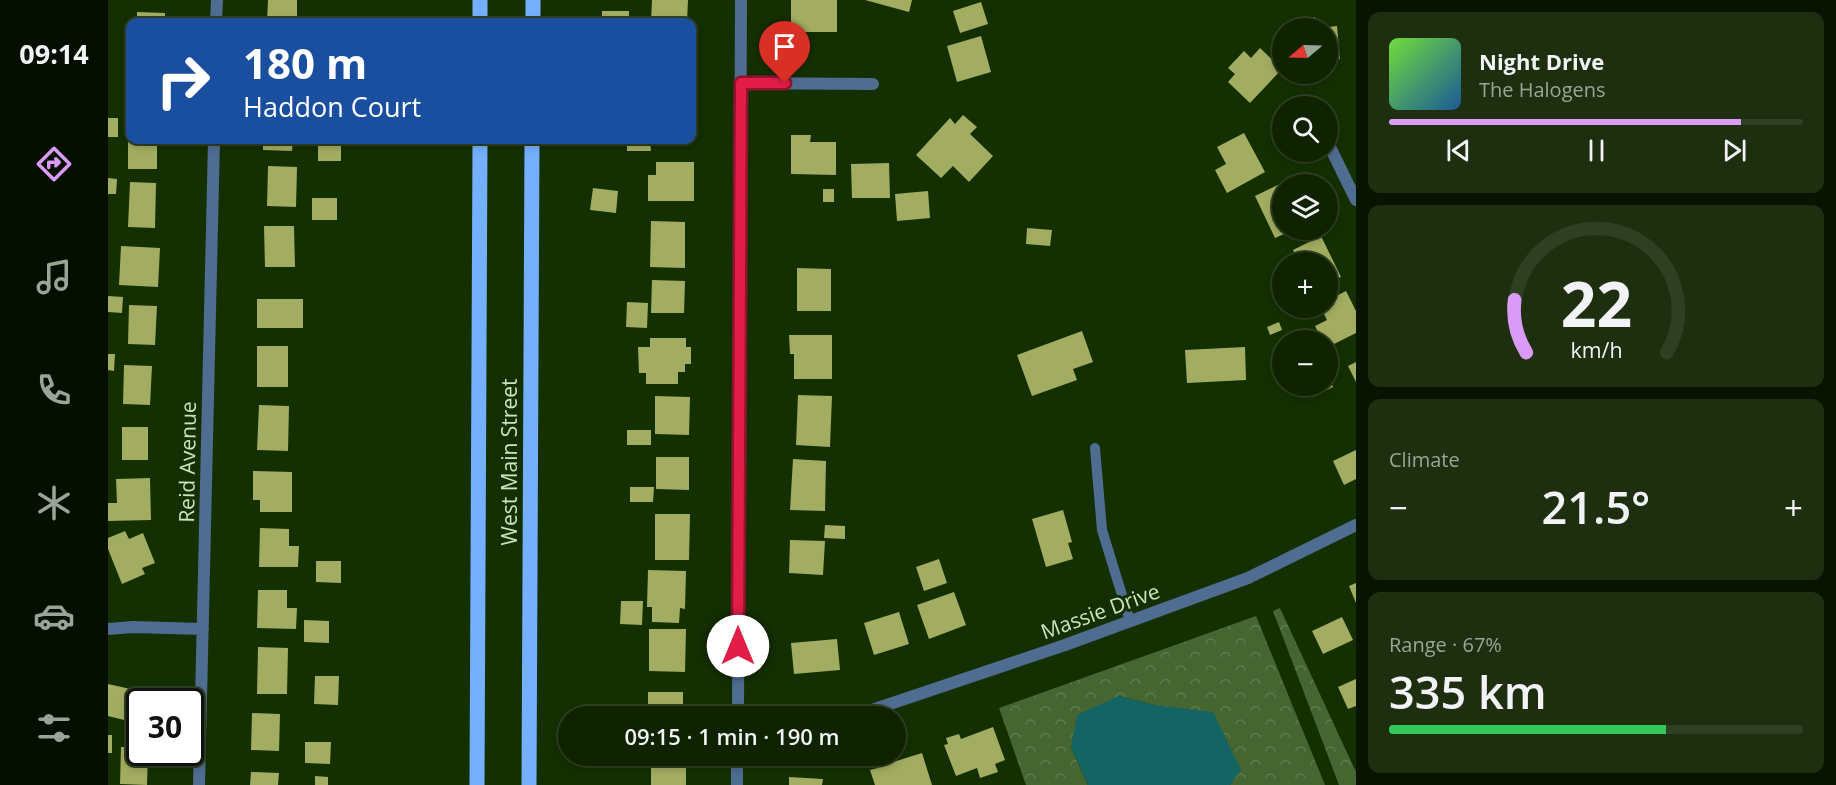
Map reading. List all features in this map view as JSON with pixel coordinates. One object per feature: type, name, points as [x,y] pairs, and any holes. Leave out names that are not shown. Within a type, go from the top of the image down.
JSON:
[{"type":"main road","points":[[480,0],[480,18]]},
{"type":"main road","points":[[533,0],[533,18]]},
{"type":"main road","name":"West Main Street","points":[[477,785],[480,144]]},
{"type":"main road","name":"West Main Street","points":[[529,785],[532,144]]},
{"type":"street","points":[[216,18],[217,0]]},
{"type":"street","points":[[738,706],[741,0]]},
{"type":"street","points":[[741,83],[873,84]]},
{"type":"street","name":"Reid Avenue","points":[[199,785],[214,144]]},
{"type":"street","points":[[1337,162],[1356,200]]},
{"type":"street","name":"Massie Drive","points":[[883,706],[1248,578],[1356,525]]},
{"type":"street","points":[[108,629],[202,629]]},
{"type":"street","points":[[737,766],[737,785]]},
{"type":"lane","points":[[1095,448],[1102,530],[1130,621]]},
{"type":"green space","points":[[1280,608],[1356,772],[1356,785],[1339,785],[1273,611]]},
{"type":"green space","points":[[1256,616],[1325,785],[1230,785],[1240,769],[1154,705],[1119,696],[1071,747],[1088,785],[1026,785],[999,708]]},
{"type":"water","points":[[1119,696],[1154,705],[1213,712],[1241,770],[1230,785],[1088,785],[1071,747],[1077,715]]},
{"type":"building","points":[[268,0],[297,0],[297,18],[267,18]]},
{"type":"building","points":[[652,0],[688,0],[687,18],[651,18]]},
{"type":"building","points":[[791,0],[837,0],[837,32],[791,32]]},
{"type":"building","points":[[865,0],[912,0],[909,12]]},
{"type":"building","points":[[981,2],[988,24],[960,33],[953,11]]},
{"type":"building","points":[[602,11],[629,11],[629,18],[602,18]]},
{"type":"building","points":[[137,12],[165,13],[165,18],[137,18]]},
{"type":"building","points":[[981,36],[991,72],[957,82],[947,46]]},
{"type":"building","points":[[1260,48],[1272,59],[1272,80],[1250,103],[1228,82],[1235,74],[1228,68],[1244,51],[1251,58]]},
{"type":"building","points":[[963,115],[977,127],[970,134],[993,156],[969,182],[953,166],[941,178],[916,155],[950,118],[955,124]]},
{"type":"building","points":[[108,118],[118,118],[118,137],[108,137]]},
{"type":"building","points":[[1244,133],[1265,172],[1227,193],[1215,170],[1226,164],[1217,147]]},
{"type":"building","points":[[791,135],[811,135],[810,142],[836,142],[836,175],[791,174]]},
{"type":"building","points":[[128,144],[157,144],[157,169],[128,169]]},
{"type":"building","points":[[263,144],[293,144],[292,151],[263,150]]},
{"type":"building","points":[[318,144],[341,144],[341,161],[318,161]]},
{"type":"building","points":[[627,144],[650,144],[651,151],[627,151]]},
{"type":"building","points":[[656,162],[694,162],[694,201],[648,201],[648,175],[656,175]]},
{"type":"building","points":[[889,163],[890,198],[852,198],[851,164]]},
{"type":"building","points":[[268,166],[297,167],[296,207],[267,206]]},
{"type":"building","points":[[108,178],[117,179],[116,194],[108,194]]},
{"type":"building","points":[[130,182],[156,183],[155,228],[128,227]]},
{"type":"building","points":[[593,188],[618,191],[616,213],[590,210]]},
{"type":"building","points":[[1272,188],[1272,232],[1255,196]]},
{"type":"building","points":[[823,189],[834,189],[834,202],[823,202]]},
{"type":"building","points":[[928,191],[930,218],[897,221],[895,194]]},
{"type":"building","points":[[312,198],[337,198],[337,220],[312,220]]},
{"type":"building","points":[[651,221],[685,222],[685,268],[650,267]]},
{"type":"building","points":[[264,226],[294,226],[295,267],[265,267]]},
{"type":"building","points":[[1027,228],[1052,230],[1050,246],[1026,244]]},
{"type":"building","points":[[1313,240],[1323,240],[1329,252],[1294,252],[1293,250]]},
{"type":"building","points":[[121,246],[160,248],[158,287],[119,285]]},
{"type":"building","points":[[797,268],[831,269],[831,311],[797,311]]},
{"type":"building","points":[[652,280],[685,281],[684,313],[651,313]]},
{"type":"building","points":[[1346,291],[1356,311],[1356,333],[1338,342],[1338,330],[1317,330],[1315,326],[1327,320],[1326,318],[1338,318],[1338,295]]},
{"type":"building","points":[[108,296],[123,297],[122,313],[108,312]]},
{"type":"building","points":[[257,299],[303,299],[303,328],[257,328]]},
{"type":"building","points":[[627,302],[648,303],[647,328],[626,327]]},
{"type":"building","points":[[129,305],[157,306],[155,345],[128,344]]},
{"type":"building","points":[[1279,322],[1282,330],[1272,330],[1270,335],[1267,327]]},
{"type":"building","points":[[1082,331],[1093,362],[1073,369],[1077,380],[1032,396],[1017,355]]},
{"type":"building","points":[[789,335],[832,335],[832,379],[794,379],[794,354],[790,354]]},
{"type":"building","points":[[650,338],[686,338],[686,347],[691,347],[691,364],[685,364],[685,372],[678,372],[678,384],[646,384],[646,373],[639,373],[638,347],[650,347]]},
{"type":"building","points":[[257,346],[288,346],[288,387],[257,387]]},
{"type":"building","points":[[1245,347],[1246,380],[1187,383],[1185,350]]},
{"type":"building","points":[[108,354],[115,354],[114,371],[108,370]]},
{"type":"building","points":[[1356,362],[1356,382],[1348,366]]},
{"type":"building","points":[[124,365],[152,366],[150,405],[123,404]]},
{"type":"building","points":[[798,395],[832,396],[830,447],[796,445]]},
{"type":"building","points":[[655,396],[690,397],[689,435],[655,434]]},
{"type":"building","points":[[259,405],[289,406],[288,451],[257,450]]},
{"type":"building","points":[[122,427],[148,427],[148,460],[122,460]]},
{"type":"building","points":[[627,430],[651,430],[651,445],[627,445]]},
{"type":"building","points":[[1356,450],[1356,479],[1344,485],[1333,461]]},
{"type":"building","points":[[656,457],[689,457],[689,490],[656,489]]},
{"type":"building","points":[[793,459],[826,461],[825,511],[790,510]]},
{"type":"building","points":[[253,471],[292,472],[292,512],[260,512],[260,500],[253,500]]},
{"type":"building","points":[[150,478],[151,520],[108,521],[108,503],[117,503],[116,479]]},
{"type":"building","points":[[630,487],[654,487],[653,502],[630,502]]},
{"type":"building","points":[[1063,510],[1072,542],[1068,543],[1073,559],[1046,567],[1032,519]]},
{"type":"building","points":[[655,514],[690,514],[689,560],[655,560]]},
{"type":"building","points":[[825,525],[845,526],[845,539],[824,538]]},
{"type":"building","points":[[260,528],[289,529],[289,546],[299,546],[298,567],[259,567]]},
{"type":"building","points":[[125,531],[129,539],[143,533],[155,563],[142,568],[145,574],[122,584],[108,549],[108,538]]},
{"type":"building","points":[[790,540],[825,541],[823,575],[789,573]]},
{"type":"building","points":[[939,559],[947,583],[924,591],[916,567]]},
{"type":"building","points":[[316,561],[341,561],[341,583],[316,582]]},
{"type":"building","points":[[648,570],[686,571],[685,609],[680,608],[679,623],[652,622],[652,607],[647,607]]},
{"type":"building","points":[[1356,583],[1356,603],[1349,586]]},
{"type":"building","points":[[258,590],[287,590],[287,608],[297,608],[296,629],[257,628]]},
{"type":"building","points":[[954,592],[966,625],[929,639],[917,605]]},
{"type":"building","points":[[621,601],[643,601],[642,625],[620,624]]},
{"type":"building","points":[[899,612],[909,644],[874,655],[864,623]]},
{"type":"building","points":[[1342,617],[1353,640],[1323,654],[1312,631]]},
{"type":"building","points":[[304,620],[329,621],[329,643],[304,642]]},
{"type":"building","points":[[649,629],[686,629],[685,672],[649,671]]},
{"type":"building","points":[[837,639],[840,670],[794,674],[791,643]]},
{"type":"building","points":[[258,647],[288,648],[287,694],[257,694]]},
{"type":"building","points":[[315,676],[339,676],[338,705],[314,704]]},
{"type":"building","points":[[1356,679],[1356,706],[1348,709],[1338,687]]},
{"type":"building","points":[[108,684],[126,688],[126,720],[108,716]]},
{"type":"building","points":[[648,692],[683,692],[683,706],[648,706]]},
{"type":"building","points":[[252,713],[280,714],[279,751],[251,750]]},
{"type":"building","points":[[993,727],[1005,760],[995,764],[998,772],[980,778],[977,768],[956,776],[944,745],[948,744],[946,738],[959,734],[961,739]]},
{"type":"building","points":[[108,735],[112,735],[112,753],[108,753]]},
{"type":"building","points":[[305,742],[331,742],[330,764],[305,763]]},
{"type":"building","points":[[121,747],[126,747],[126,766],[148,766],[147,785],[120,784]]},
{"type":"building","points":[[922,753],[932,785],[875,785],[870,770],[878,768],[877,766],[906,766],[906,758]]},
{"type":"building","points":[[651,766],[686,766],[686,785],[651,785]]},
{"type":"building","points":[[251,772],[279,773],[278,785],[250,785]]},
{"type":"building","points":[[315,776],[328,777],[328,785],[315,785]]},
{"type":"building","points":[[789,777],[823,779],[822,785],[789,785]]},
{"type":"route","points":[[738,646],[741,83],[785,83]]}]
